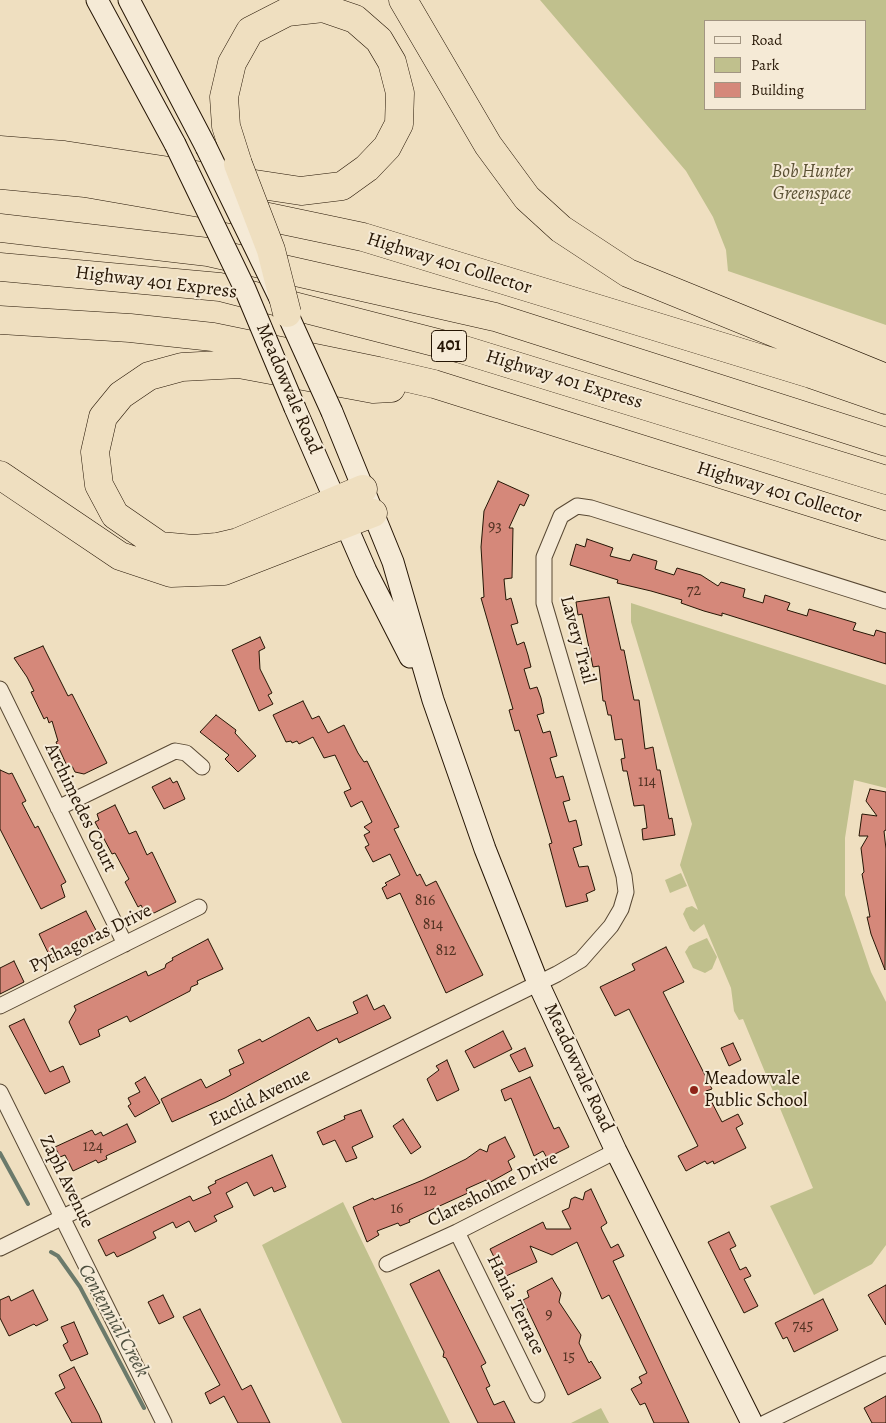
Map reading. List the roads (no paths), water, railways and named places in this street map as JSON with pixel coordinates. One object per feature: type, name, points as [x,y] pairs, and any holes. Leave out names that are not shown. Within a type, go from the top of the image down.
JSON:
[{"type":"highway","points":[[403,0],[488,145],[527,198],[561,229],[628,273],[886,378]]},
{"type":"highway","points":[[0,150],[64,155],[302,191],[342,186],[367,168],[386,147],[399,124],[400,93],[392,62],[379,40],[355,19],[323,8],[287,12],[250,32],[232,63],[224,97],[226,126],[238,164],[271,250],[287,313]]},
{"type":"highway","name":"Highway 401 Collector","points":[[0,175],[85,183],[201,203],[363,237],[811,374],[886,400]]},
{"type":"highway","name":"Highway 401 Express","points":[[0,228],[208,252],[494,317],[886,442]]},
{"type":"highway","name":"Highway 401 Express","points":[[0,267],[220,288],[460,349],[886,480]]},
{"type":"highway","points":[[0,302],[164,316],[213,337]]},
{"type":"highway","name":"Highway 401 Collector","points":[[0,320],[130,328],[213,337],[434,384],[886,526]]},
{"type":"highway","points":[[341,512],[218,547],[193,549],[160,546],[115,515],[99,486],[95,452],[103,418],[121,395],[149,376],[182,367],[239,364],[373,389],[434,384]]},
{"type":"highway","points":[[0,474],[120,556],[171,573],[224,571],[341,512],[368,501]]},
{"type":"main road","name":"Meadowvale Road","points":[[97,0],[175,144],[246,289],[295,408],[366,571],[433,700]]},
{"type":"main road","name":"Meadowvale Road","points":[[129,0],[206,147],[287,313],[332,412],[393,562],[433,700],[485,849],[538,983],[616,1151],[752,1423]]},
{"type":"street","name":"Lavery Trail","points":[[538,983],[581,960],[611,926],[621,909],[626,892],[624,876],[544,602],[544,557],[561,516],[577,506],[591,508],[886,601]]},
{"type":"street","name":"Archimedes Court","points":[[0,689],[125,944]]},
{"type":"street","points":[[58,808],[175,751],[186,752],[202,767]]},
{"type":"street","name":"Pythagoras Drive","points":[[0,1006],[199,908]]},
{"type":"street","name":"Euclid Avenue","points":[[0,1248],[538,983]]},
{"type":"street","name":"Zaph Avenue","points":[[0,1092],[164,1423]]},
{"type":"street","name":"Claresholme Drive","points":[[387,1264],[457,1232],[616,1151]]},
{"type":"street","name":"Hania Terrace","points":[[457,1232],[537,1395]]},
{"type":"street","points":[[765,1423],[886,1364]]},
{"type":"waterway","name":"Centennial Creek","points":[[0,1153],[28,1204]]},
{"type":"waterway","name":"Centennial Creek","points":[[51,1252],[58,1256],[80,1287],[144,1408]]},
{"type":"place","name":"Meadowvale Public School","points":[[694,1090]]},
{"type":"park label","name":"Bob Hunter Greenspace","points":[[812,183]]}]
